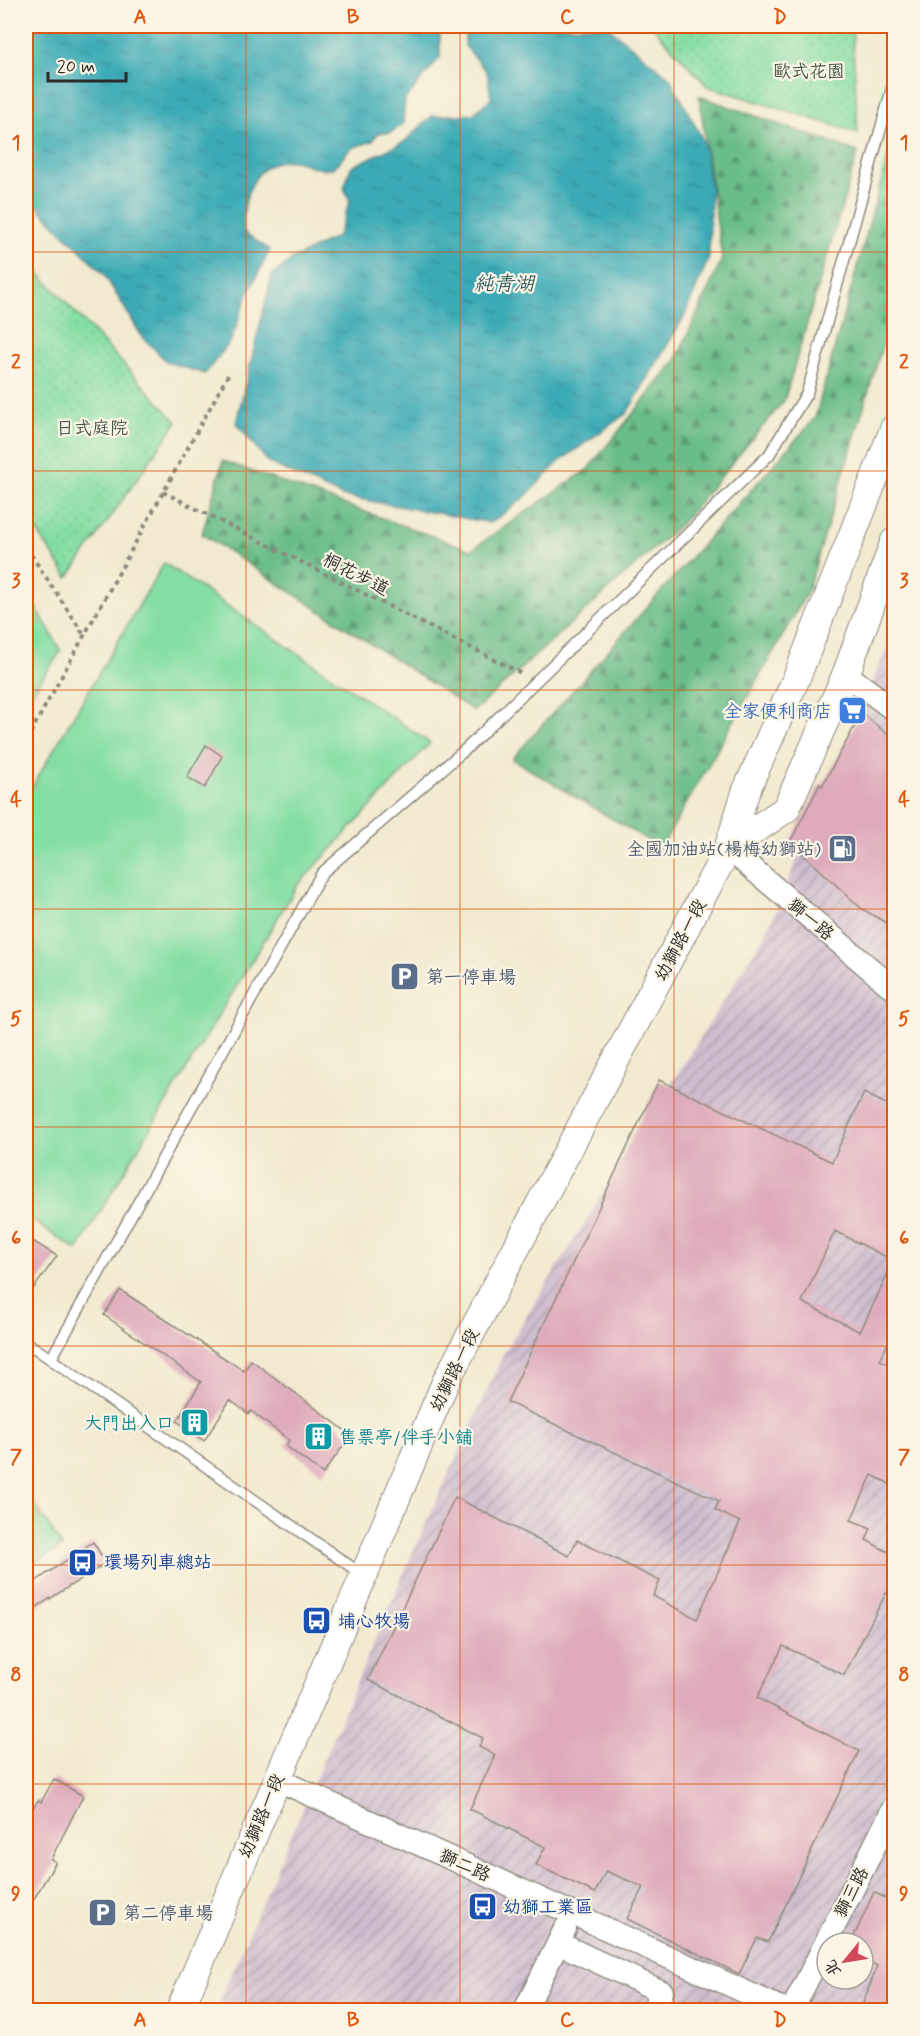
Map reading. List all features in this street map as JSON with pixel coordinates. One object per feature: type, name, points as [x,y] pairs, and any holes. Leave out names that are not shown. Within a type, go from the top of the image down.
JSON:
[{"type":"street","name":"幼獅路一段","points":[[180,2010],[446,1381],[728,848],[746,792],[796,680],[894,428]]},
{"type":"street","name":"幼獅路一段","points":[[728,848],[786,808],[846,674],[894,542]]},
{"type":"street","points":[[846,674],[894,710]]},
{"type":"street","name":"獅一路","points":[[728,848],[894,989]]},
{"type":"street","name":"獅二路","points":[[276,1779],[785,2010]]},
{"type":"street","name":"獅三路","points":[[792,2010],[894,1807]]},
{"type":"street","points":[[525,2010],[572,1914]]},
{"type":"street","points":[[558,1943],[662,1992],[653,2010]]},
{"type":"lane","points":[[51,1359],[321,873],[467,748],[769,455],[807,393],[894,81]]},
{"type":"lane","points":[[26,1342],[363,1575]]},
{"type":"path","points":[[26,741],[228,375]]},
{"type":"path","name":"桐花步道","points":[[163,492],[536,681]]},
{"type":"path","points":[[26,548],[84,635]]},
{"type":"shaded area","points":[[894,631],[894,2010],[216,2010],[408,1563],[505,1351],[767,931]]},
{"type":"green space","name":"歐式花園","points":[[652,26],[852,26],[858,133],[707,86]]},
{"type":"green space","points":[[699,96],[858,152],[784,401],[682,523],[474,711],[202,534],[223,461],[471,550],[588,469],[675,362],[722,259]]},
{"type":"green space","points":[[894,135],[894,308],[807,593],[661,848],[512,759],[815,418]]},
{"type":"green space","name":"日式庭院","points":[[26,259],[177,422],[68,578],[26,515]]},
{"type":"green space","points":[[164,563],[430,743],[297,886],[77,1250],[26,1217],[26,797]]},
{"type":"green space","points":[[26,589],[61,651],[26,702]]},
{"type":"green space","points":[[26,1491],[62,1546],[26,1569]]},
{"type":"water","points":[[26,26],[440,26],[440,57],[405,100],[403,124],[390,133],[378,133],[373,141],[356,146],[331,168],[319,168],[295,161],[281,161],[270,165],[260,173],[248,194],[243,220],[244,232],[270,250],[247,296],[231,341],[205,374],[167,362],[141,335],[104,274],[26,196]]},
{"type":"water","name":"純青湖","points":[[465,26],[607,26],[670,78],[703,140],[711,189],[709,258],[683,319],[627,413],[559,462],[523,499],[491,523],[342,496],[269,463],[236,423],[272,275],[293,259],[338,236],[350,201],[344,188],[351,167],[404,142],[432,116],[473,114],[491,98],[487,72],[465,46]]},
{"type":"building","points":[[862,713],[894,740],[894,927],[862,909],[790,842],[820,784],[822,786]]},
{"type":"building","points":[[206,745],[222,756],[205,788],[187,777]]},
{"type":"building","points":[[659,1080],[832,1162],[864,1093],[894,1108],[894,1261],[894,1330],[880,1360],[894,1367],[894,1486],[872,1475],[851,1520],[871,1528],[866,1540],[894,1555],[894,1597],[886,1593],[844,1675],[783,1646],[757,1698],[859,1751],[768,1942],[757,1938],[739,1974],[627,1919],[643,1887],[606,1871],[595,1893],[536,1865],[545,1847],[470,1809],[495,1755],[479,1747],[483,1738],[368,1680],[455,1497],[569,1556],[577,1540],[660,1581],[653,1596],[697,1619],[740,1522],[715,1510],[719,1501],[507,1402]],"holes":[[[835,1231],[894,1261],[860,1332],[802,1302]]]},
{"type":"building","points":[[26,1237],[57,1256],[26,1299]]},
{"type":"building","points":[[120,1290],[244,1371],[251,1360],[351,1435],[323,1474],[286,1446],[289,1440],[251,1411],[249,1414],[230,1400],[204,1441],[177,1421],[201,1382],[104,1315]]},
{"type":"building","points":[[93,1542],[106,1563],[26,1614],[26,1588]]},
{"type":"building","points":[[54,1779],[83,1796],[51,1859],[56,1862],[26,1912],[26,1820],[38,1800],[41,1802]]},
{"type":"building","points":[[874,1892],[894,1903],[894,2010],[879,2010],[863,2003],[868,1991],[875,1991],[877,1966],[875,1965],[875,1931],[856,1931]]},
{"type":"place","name":"全家便利商店","points":[[853,711]]},
{"type":"place","name":"全國加油站(楊梅幼獅站)","points":[[842,849]]},
{"type":"place","name":"第一停車場","points":[[405,977]]},
{"type":"place","name":"大門出入口","points":[[195,1423]]},
{"type":"place","name":"售票亭/伴手小舖","points":[[318,1437]]},
{"type":"place","name":"環場列車總站","points":[[83,1562]]},
{"type":"place","name":"埔心牧場","points":[[317,1621]]},
{"type":"place","name":"幼獅工業區","points":[[482,1907]]},
{"type":"place","name":"第二停車場","points":[[102,1913]]}]
